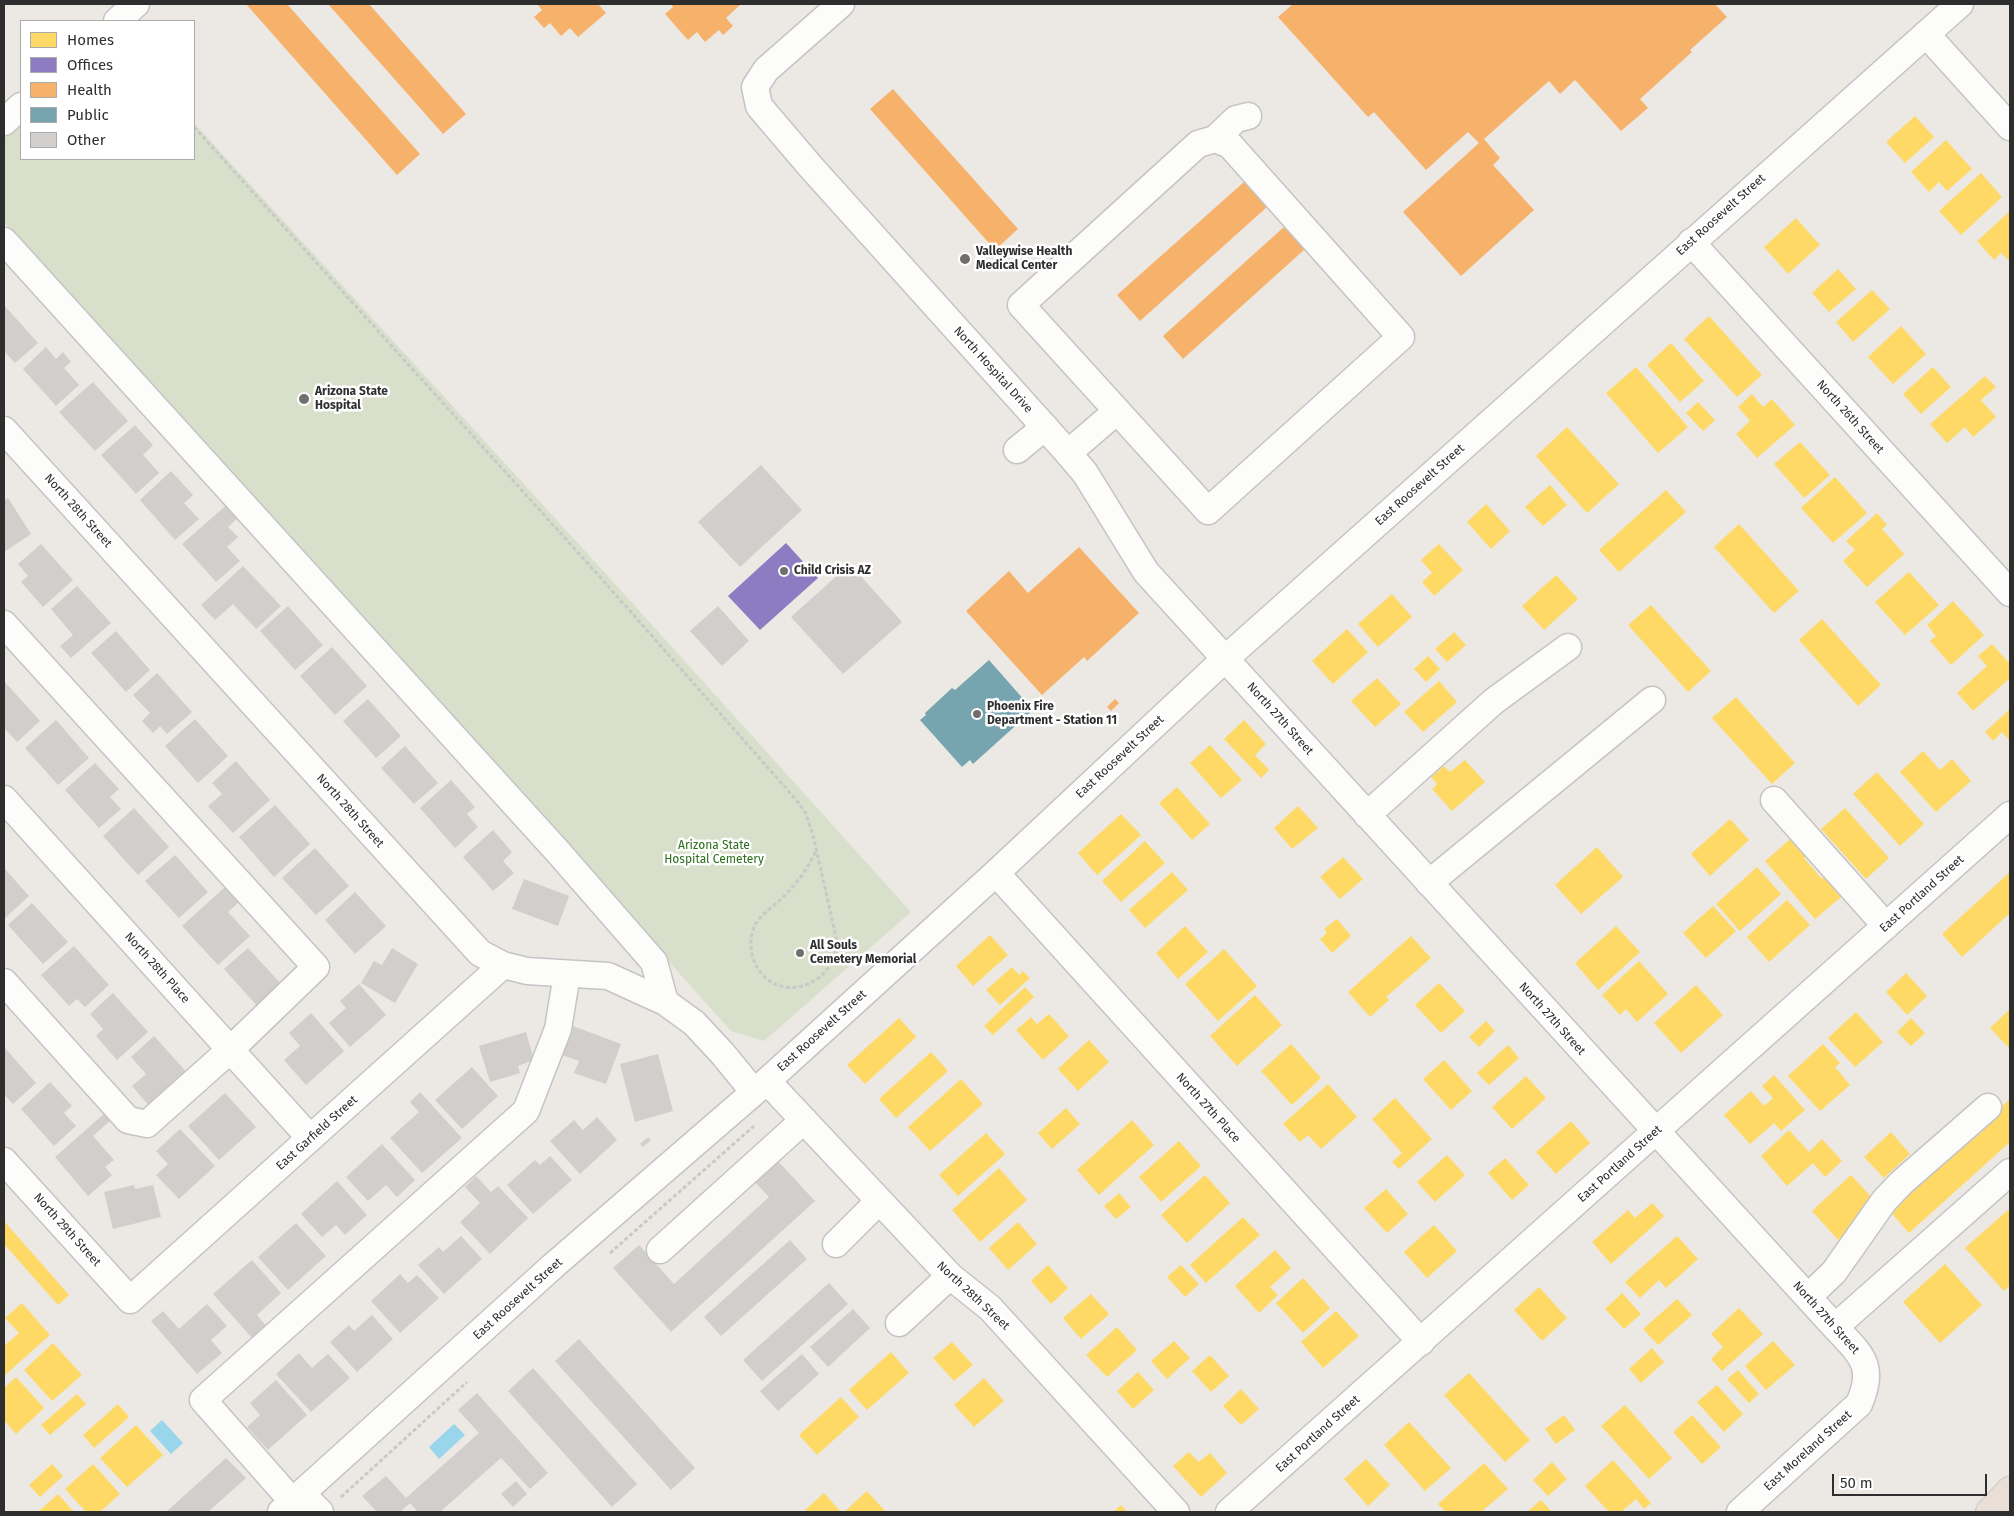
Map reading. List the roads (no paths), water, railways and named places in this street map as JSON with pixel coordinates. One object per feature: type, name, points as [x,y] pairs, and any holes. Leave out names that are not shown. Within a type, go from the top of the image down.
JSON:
[{"type":"highway","points":[[1990,1512],[2010,1491]]},
{"type":"street","points":[[117,20],[136,4]]},
{"type":"street","name":"North Hospital Drive","points":[[841,4],[766,70],[755,88],[759,106],[810,166],[1085,473],[1146,572],[1225,659]]},
{"type":"street","name":"East Roosevelt Street","points":[[292,1503],[553,1266],[761,1086],[996,873],[1225,659],[1690,242],[1960,4]]},
{"type":"street","points":[[1926,34],[2010,127]]},
{"type":"street","points":[[4,122],[20,107]]},
{"type":"street","points":[[1223,142],[1236,118],[1252,113]]},
{"type":"street","points":[[1223,142],[1401,337],[1208,512],[1021,305],[1198,144],[1223,142]]},
{"type":"street","points":[[4,241],[552,845],[648,955],[654,962],[665,1002]]},
{"type":"street","name":"North 26th Street","points":[[1690,242],[2010,593]]},
{"type":"street","points":[[1068,453],[1117,411]]},
{"type":"street","points":[[1017,450],[1045,427]]},
{"type":"street","name":"North 28th Street","points":[[4,430],[480,953],[503,965],[527,971],[608,976],[665,1002],[694,1023],[722,1053],[804,1120],[950,1276],[990,1308],[1176,1512]]},
{"type":"street","points":[[4,624],[316,967],[230,1050],[147,1124],[128,1120],[4,982]]},
{"type":"street","points":[[1367,815],[1494,701],[1568,647]]},
{"type":"street","name":"North 27th Street","points":[[1225,659],[1856,1350],[1866,1366],[1867,1384]]},
{"type":"street","points":[[1429,884],[1652,700]]},
{"type":"street","name":"North 28th Place","points":[[4,799],[310,1138]]},
{"type":"street","points":[[1774,800],[1886,926]]},
{"type":"street","name":"East Portland Street","points":[[1229,1512],[2010,814]]},
{"type":"street","name":"North 27th Place","points":[[996,873],[1421,1342]]},
{"type":"street","name":"East Garfield Street","points":[[130,1300],[503,965]]},
{"type":"street","points":[[320,1512],[292,1503],[203,1400],[526,1111],[558,1029],[567,974]]},
{"type":"street","points":[[1808,1297],[1834,1272],[1884,1201],[1988,1107]]},
{"type":"street","points":[[660,1250],[804,1120]]},
{"type":"street","name":"North 29th Street","points":[[4,1161],[130,1300]]},
{"type":"street","points":[[1835,1327],[2010,1172]]},
{"type":"street","points":[[836,1244],[879,1201]]},
{"type":"street","points":[[899,1323],[950,1276]]},
{"type":"street","name":"East Moreland Street","points":[[1740,1512],[1846,1418],[1859,1404],[1867,1384]]},
{"type":"water","points":[[162,1420],[183,1443],[171,1454],[150,1431]]},
{"type":"water","points":[[454,1424],[465,1435],[439,1459],[429,1447]]},
{"type":"place","name":"Valleywise Health Medical Center","points":[[965,259]]},
{"type":"place","name":"Arizona State Hospital","points":[[304,399]]},
{"type":"place","name":"Child Crisis AZ","points":[[784,571]]},
{"type":"place","name":"Phoenix Fire Department - Station 11","points":[[977,714]]},
{"type":"place","name":"All Souls Cemetery Memorial","points":[[800,953]]},
{"type":"park label","name":"Arizona State Hospital Cemetery","points":[[714,853]]}]
